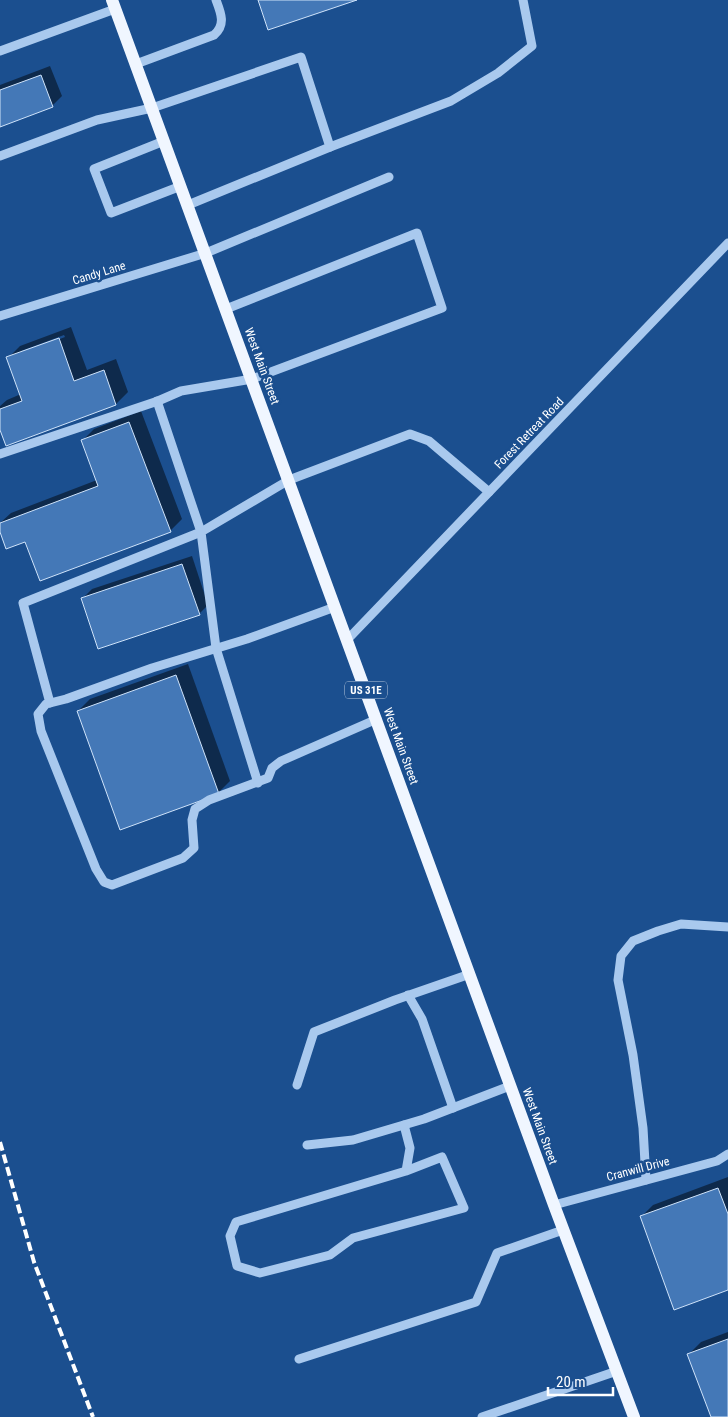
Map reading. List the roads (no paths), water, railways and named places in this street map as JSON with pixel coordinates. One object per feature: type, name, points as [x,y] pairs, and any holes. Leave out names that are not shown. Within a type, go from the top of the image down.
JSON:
[{"type":"main road","name":"West Main Street","points":[[113,5],[206,253],[563,1230],[634,1417]]},
{"type":"street","points":[[136,64],[214,35],[220,30],[222,20],[216,0]]},
{"type":"street","points":[[188,205],[330,147],[451,101],[498,74],[532,46],[523,0]]},
{"type":"street","points":[[0,51],[113,5]]},
{"type":"street","points":[[0,156],[97,120],[152,108],[301,57],[330,147]]},
{"type":"street","points":[[164,142],[94,169],[111,212],[180,186]]},
{"type":"street","name":"Candy Lane","points":[[0,316],[206,253],[389,176]]},
{"type":"street","points":[[0,454],[157,401],[181,391],[252,379],[442,308],[417,233],[226,308]]},
{"type":"street","name":"Forest Retreat Road","points":[[348,640],[728,243]]},
{"type":"street","points":[[157,401],[201,532],[216,648],[258,783]]},
{"type":"street","points":[[50,703],[23,603],[201,532],[289,480],[410,434],[429,441],[489,492]]},
{"type":"street","points":[[336,607],[152,668],[75,696],[46,704],[38,714],[41,731],[96,869],[104,882],[112,885],[183,858],[194,848],[192,820],[194,809],[209,800],[258,783],[268,778],[272,768],[281,761],[377,719]]},
{"type":"street","points":[[646,1180],[643,1128],[633,1055],[618,980],[621,956],[634,941],[681,924],[728,927]]},
{"type":"street","points":[[297,1085],[314,1032],[408,995],[470,974]]},
{"type":"street","points":[[408,995],[422,1019],[454,1108]]},
{"type":"street","points":[[307,1145],[353,1140],[454,1108],[510,1086]]},
{"type":"street","points":[[404,1125],[410,1148],[406,1171]]},
{"type":"street","name":"Cranwill Drive","points":[[554,1205],[717,1160],[728,1154]]},
{"type":"street","points":[[442,1158],[464,1208],[353,1238],[330,1255],[260,1273],[237,1266],[230,1236],[236,1222],[406,1171],[442,1158]]},
{"type":"street","points":[[299,1359],[476,1302],[497,1253],[563,1230]]},
{"type":"street","points":[[482,1417],[616,1371]]},
{"type":"railway","points":[[0,1142],[34,1262],[93,1417]]}]
